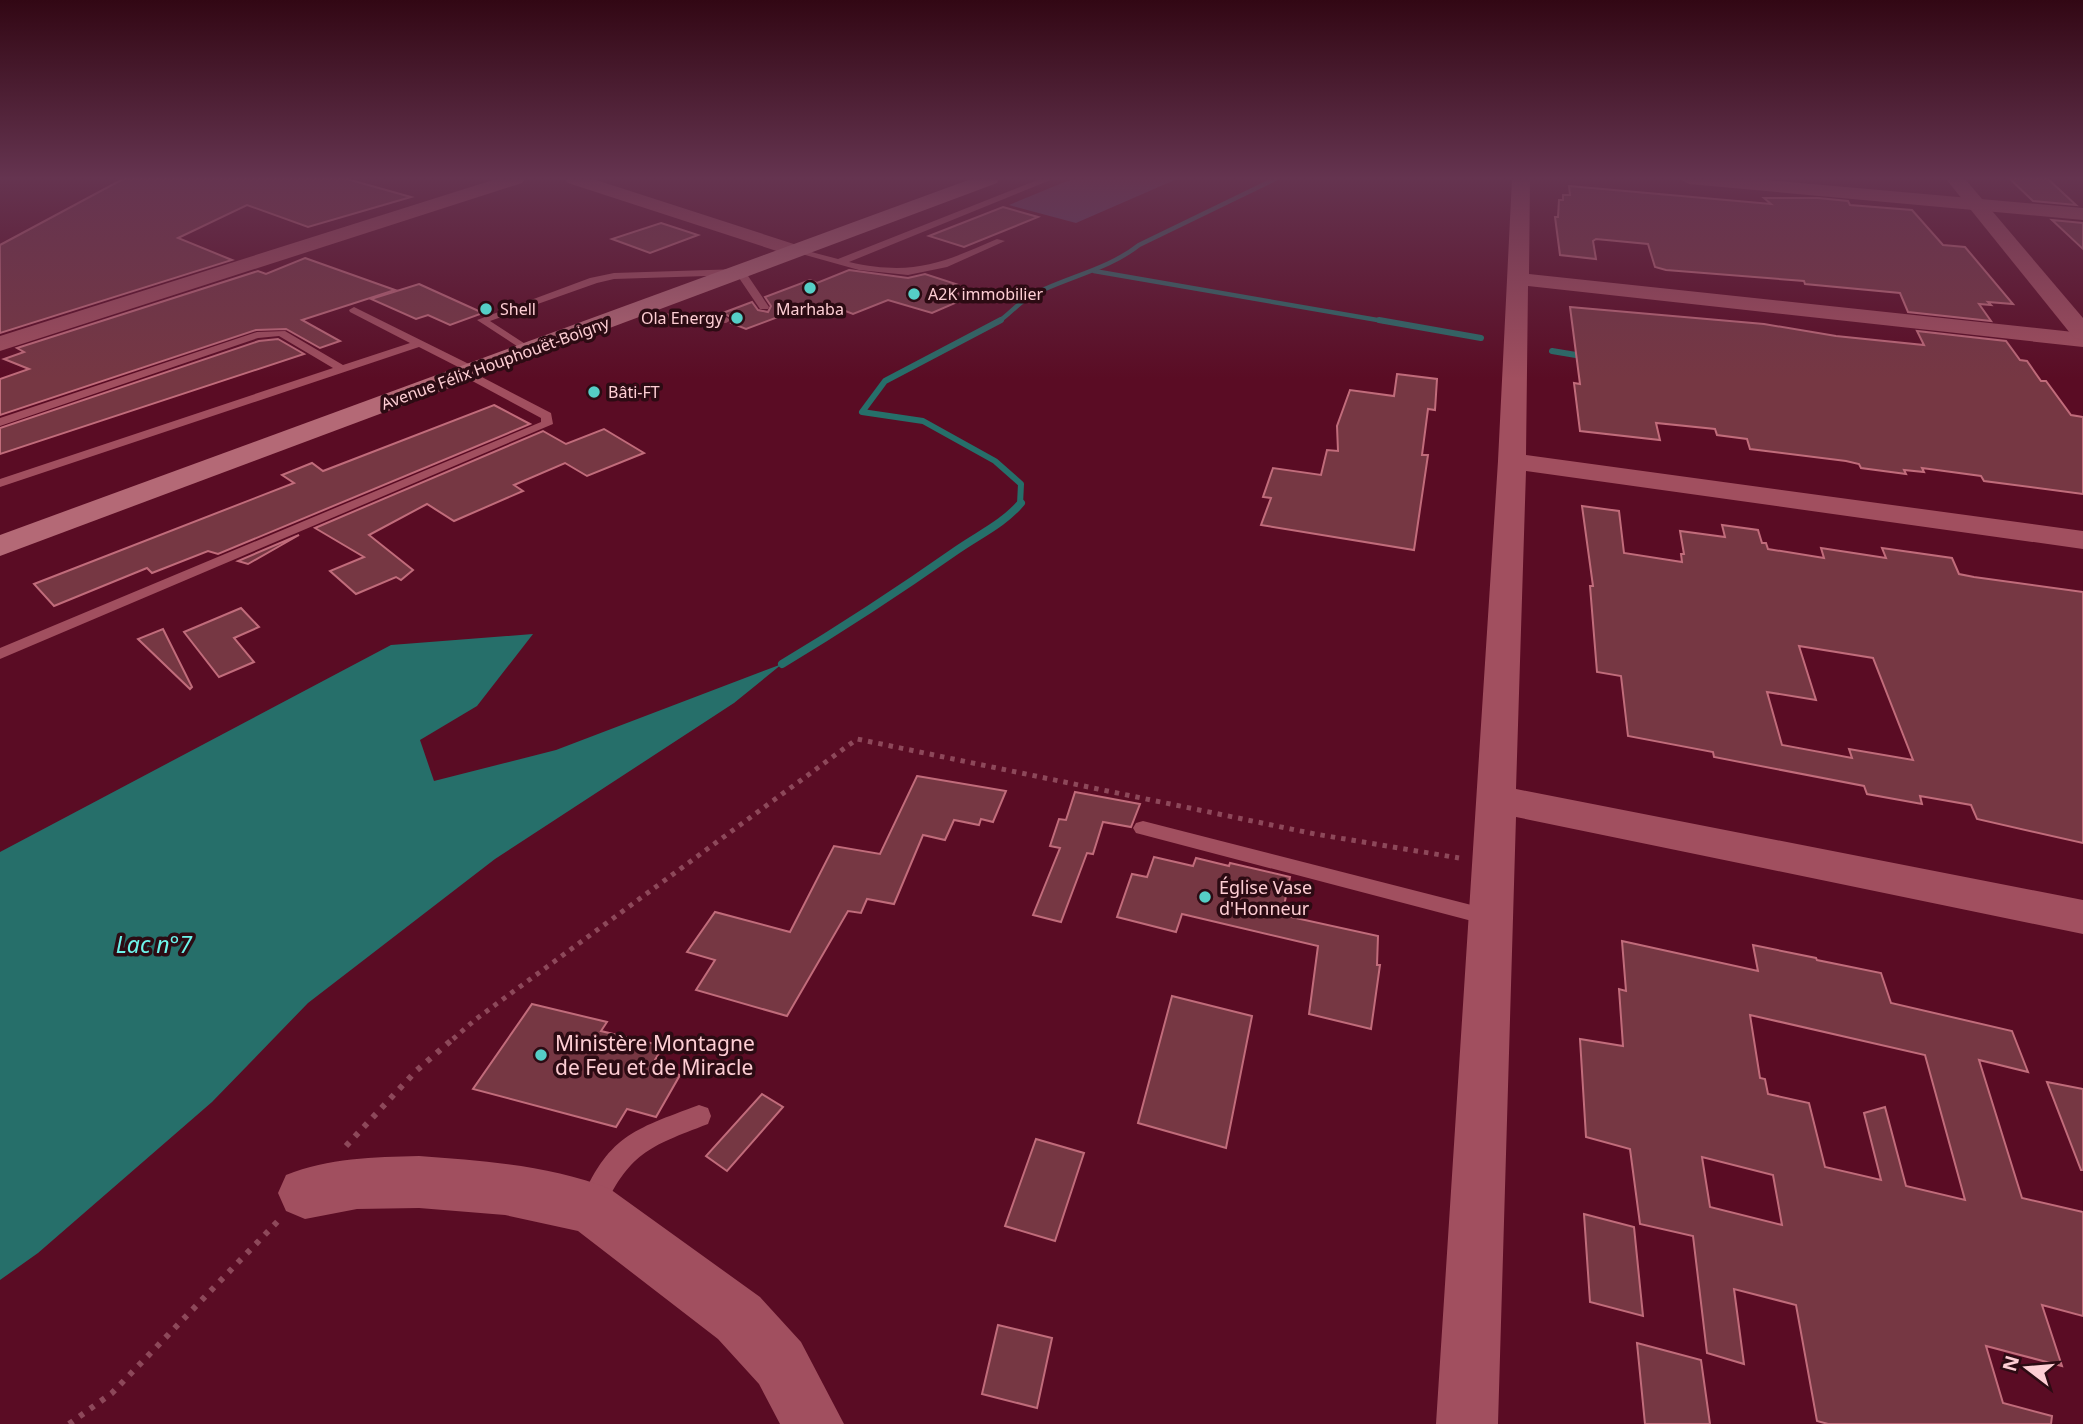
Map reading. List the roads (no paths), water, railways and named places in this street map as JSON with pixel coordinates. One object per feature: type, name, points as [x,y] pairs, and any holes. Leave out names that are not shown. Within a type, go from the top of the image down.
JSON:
[{"type":"highway","name":"Avenue Félix Houphouët-Boigny","points":[[0,545],[811,245]]},
{"type":"street","points":[[0,344],[308,245]]},
{"type":"street","points":[[779,245],[796,251]]},
{"type":"street","points":[[1467,1424],[1520,245]]},
{"type":"street","points":[[2010,245],[2083,333]]},
{"type":"street","points":[[1519,279],[2083,340]]},
{"type":"street","points":[[1512,461],[2083,540]]},
{"type":"street","points":[[1496,799],[2083,917]]},
{"type":"street","points":[[305,1194],[357,1183],[419,1182],[505,1189],[591,1208],[739,1318],[780,1363],[813,1424]]},
{"type":"lane","points":[[838,263],[882,245]]},
{"type":"lane","points":[[796,251],[838,263],[884,271],[923,270],[991,245]]},
{"type":"lane","points":[[529,351],[482,320],[604,278],[740,272],[764,307]]},
{"type":"lane","points":[[0,654],[547,424],[547,416],[421,343],[354,310]]},
{"type":"lane","points":[[628,314],[726,320]]},
{"type":"lane","points":[[0,422],[257,335],[281,333],[342,369]]},
{"type":"lane","points":[[0,482],[421,343]]},
{"type":"lane","points":[[1143,828],[1491,918]]},
{"type":"lane","points":[[591,1208],[604,1177],[617,1157],[637,1140],[699,1116]]},
{"type":"water","name":"Lac n°7","points":[[533,634],[477,706],[420,740],[434,781],[556,750],[782,664],[734,703],[495,859],[308,1003],[212,1102],[38,1253],[0,1280],[0,852],[391,645]]},
{"type":"waterway","points":[[999,321],[1032,295],[1101,267],[1138,245]]},
{"type":"waterway","points":[[1094,271],[1389,322]]},
{"type":"waterway","points":[[1379,320],[1481,338]]},
{"type":"waterway","points":[[999,321],[885,381],[862,412],[923,421],[995,461],[1021,484],[1020,504]]},
{"type":"waterway","points":[[1552,351],[1588,357]]},
{"type":"waterway","points":[[782,664],[991,528],[1020,504]]},
{"type":"place","name":"Marhaba","points":[[810,288]]},
{"type":"place","name":"A2K immobilier","points":[[914,294]]},
{"type":"place","name":"Shell","points":[[486,309]]},
{"type":"place","name":"Ola Energy","points":[[737,318]]},
{"type":"place","name":"Bâti-FT","points":[[594,392]]},
{"type":"place","name":"Église Vase d'Honneur","points":[[1205,897]]},
{"type":"place","name":"Ministère Montagne de Feu et de Miracle","points":[[541,1055]]}]
